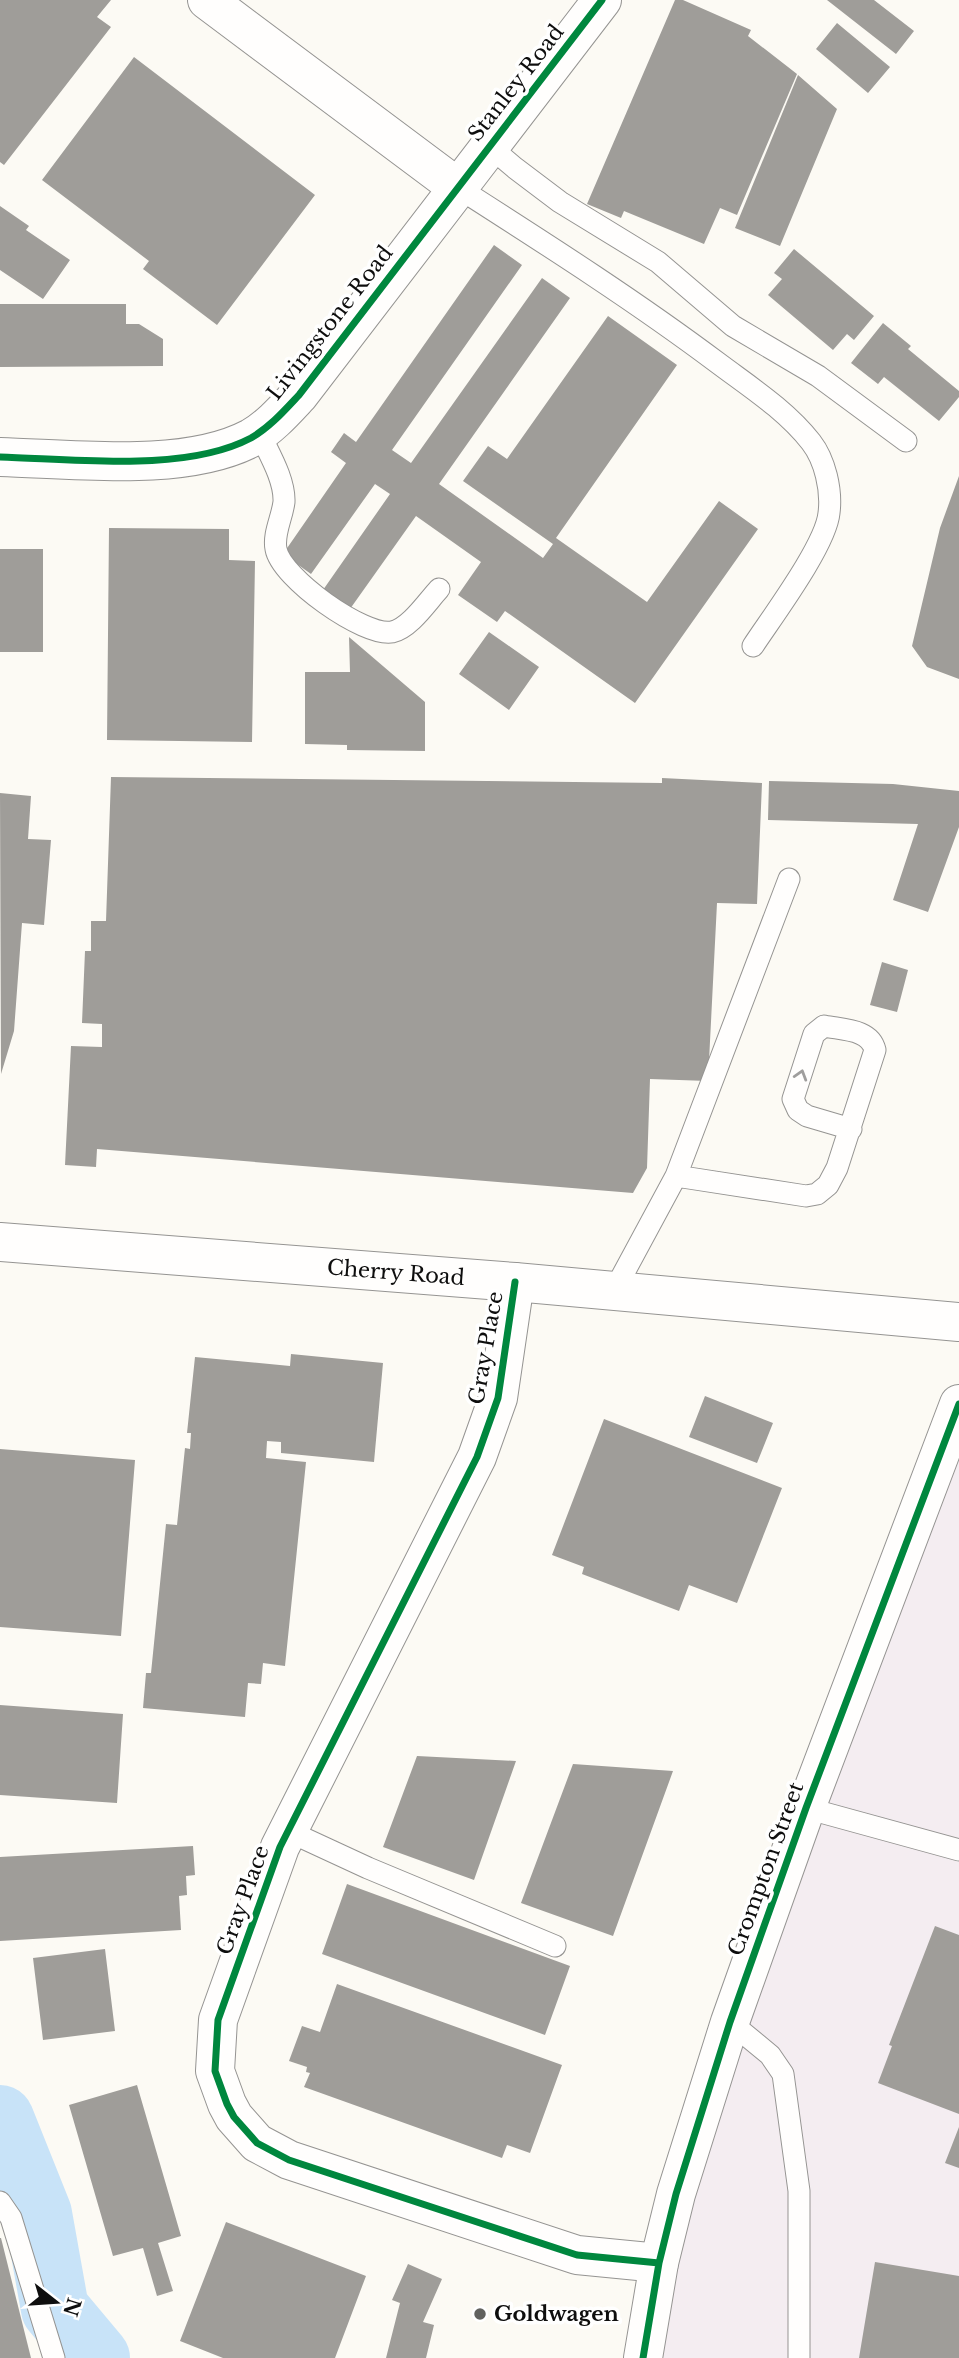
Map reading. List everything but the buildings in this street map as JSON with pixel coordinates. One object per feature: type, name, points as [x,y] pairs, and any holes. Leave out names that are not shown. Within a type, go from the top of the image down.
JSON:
[{"type":"street","points":[[208,0],[457,187]]},
{"type":"street","name":"Stanley Road","points":[[457,187],[602,0]]},
{"type":"street","name":"Livingstone Road","points":[[0,457],[134,461],[186,457],[221,451],[259,432],[273,423],[299,395],[457,187]]},
{"type":"street","name":"Cherry Road","points":[[0,1242],[515,1282],[959,1322]]},
{"type":"street","name":"Gray Place","points":[[515,1282],[498,1398],[477,1457],[280,1847],[218,2020],[215,2071],[233,2117],[257,2143],[289,2160],[577,2255],[659,2263]]},
{"type":"street","name":"Crompton Street","points":[[643,2358],[659,2263],[676,2194],[730,2022],[806,1808],[959,1404]]},
{"type":"lane","points":[[489,146],[560,202],[658,262],[733,327],[818,376],[906,441]]},
{"type":"lane","points":[[457,187],[601,278],[790,418],[813,444],[827,477],[829,515],[820,543],[753,646]]},
{"type":"lane","points":[[259,432],[283,494],[284,501],[275,539],[276,550],[284,568],[296,580],[365,627],[380,632],[402,629],[439,589]]},
{"type":"lane","points":[[614,1291],[676,1176],[789,879]]},
{"type":"lane","points":[[676,1176],[806,1196],[817,1194],[828,1185],[844,1152],[875,1050],[873,1041],[867,1035],[824,1026],[814,1034],[793,1100],[798,1110],[807,1116],[850,1129]]},
{"type":"lane","points":[[806,1808],[959,1850]]},
{"type":"lane","points":[[288,1831],[368,1868],[555,1946]]},
{"type":"lane","points":[[730,2022],[770,2055],[783,2074],[799,2191],[799,2358]]},
{"type":"lane","points":[[0,2202],[11,2218],[54,2358]]},
{"type":"shaded area","points":[[959,1397],[959,2358],[642,2358],[658,2264]]},
{"type":"waterway","points":[[0,2119],[38,2214],[55,2309],[96,2358]]},
{"type":"cycle path","points":[[0,457],[94,461],[162,460],[224,449],[251,438],[264,429],[299,395],[602,0]]},
{"type":"cycle path","points":[[515,1282],[498,1398],[477,1457],[280,1847],[218,2020],[215,2071],[234,2117],[257,2143],[289,2160],[577,2255],[659,2263]]},
{"type":"cycle path","points":[[643,2358],[659,2263],[676,2194],[730,2022],[806,1808],[959,1404]]},
{"type":"place","name":"Goldwagen","points":[[480,2314]]}]
